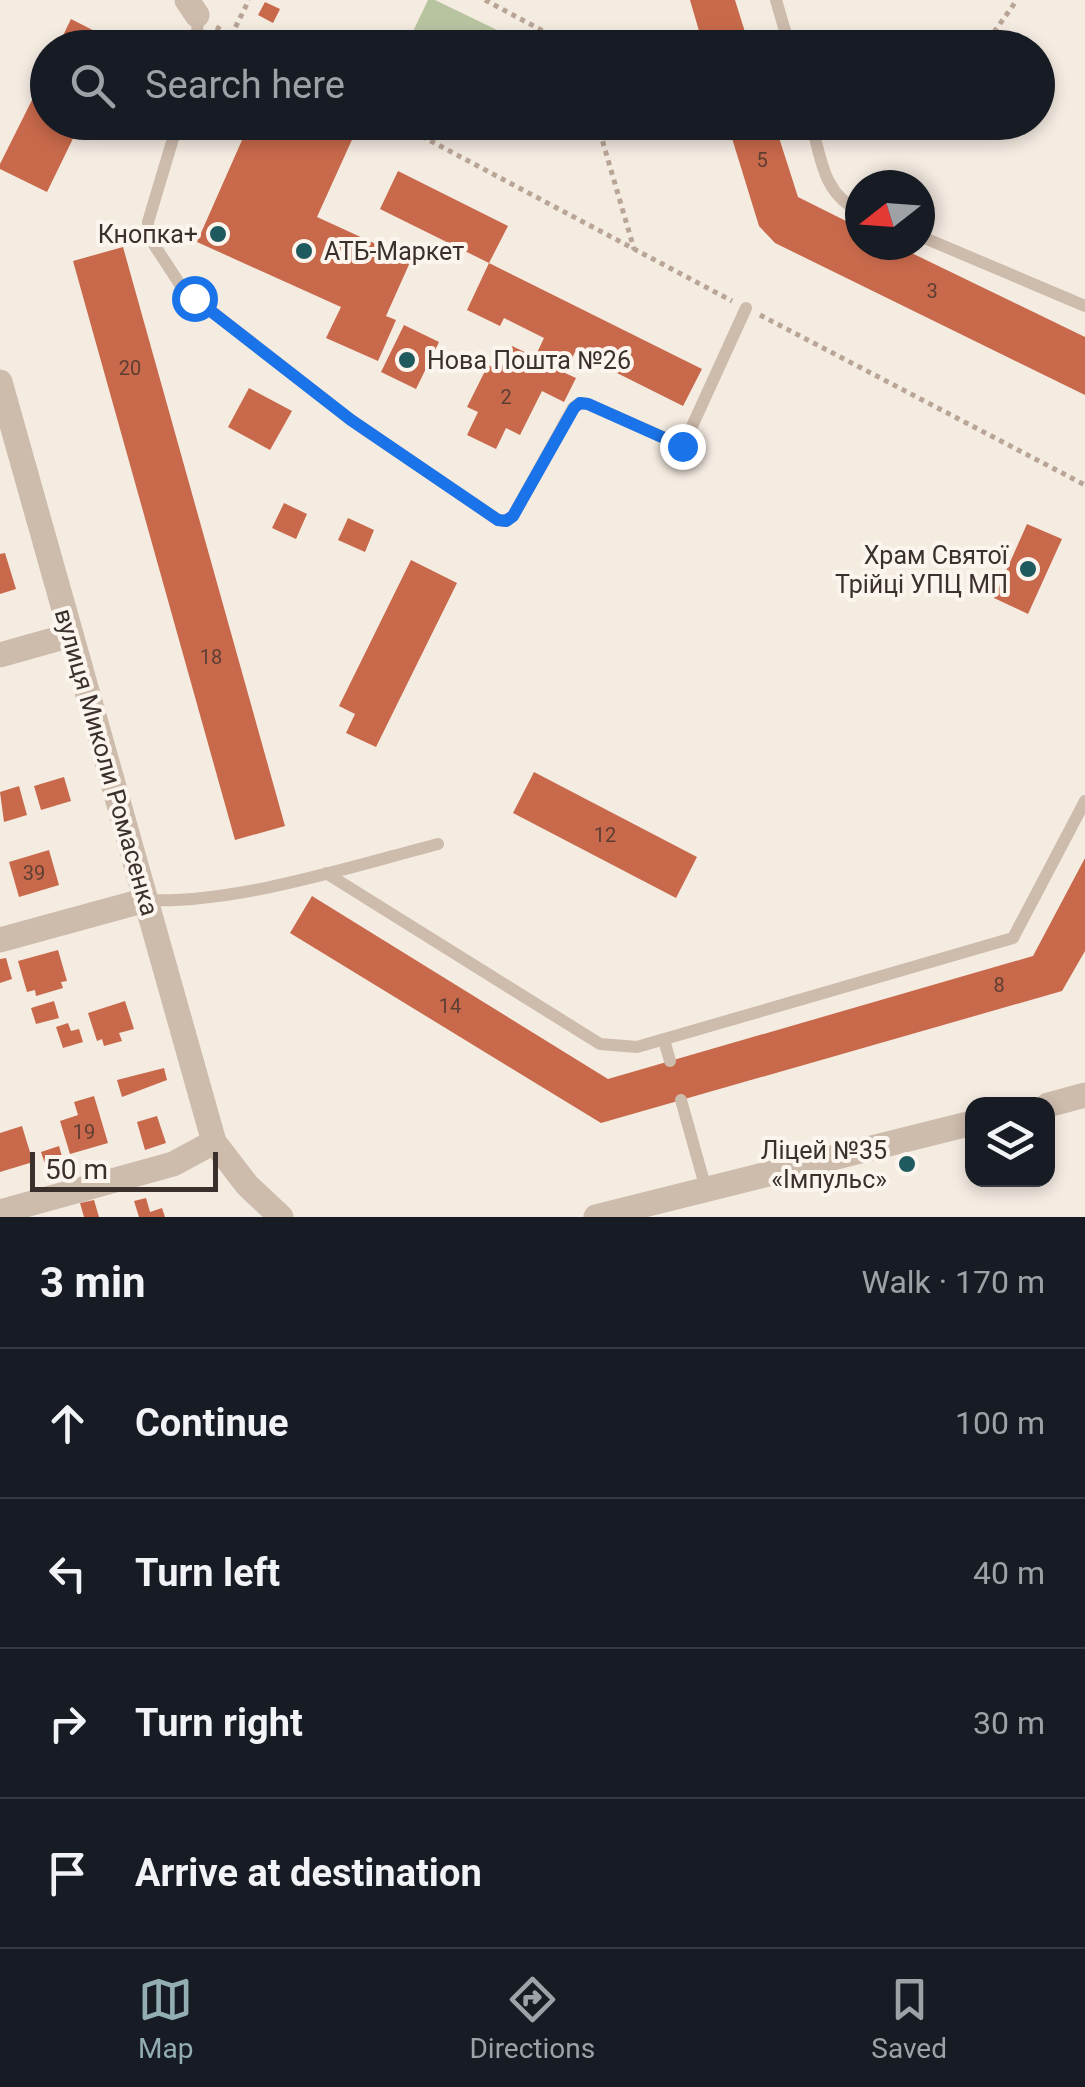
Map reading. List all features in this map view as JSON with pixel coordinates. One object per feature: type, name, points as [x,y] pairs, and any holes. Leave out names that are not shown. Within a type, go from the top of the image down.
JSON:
[{"type":"street","name":"вулиця Миколи Ромасенка","points":[[0,382],[214,1142]]},
{"type":"street","points":[[0,655],[71,635]]},
{"type":"street","points":[[0,940],[146,900]]},
{"type":"street","points":[[1055,1102],[1085,1095]]},
{"type":"street","points":[[596,1217],[628,1213],[706,1189],[965,1125]]},
{"type":"street","points":[[0,1212],[173,1164],[214,1142],[246,1186],[281,1217]]},
{"type":"lane","points":[[776,0],[785,30]]},
{"type":"lane","points":[[173,140],[148,222],[150,237],[183,289],[351,420],[498,520],[506,521],[513,516],[580,403],[682,446],[746,308]]},
{"type":"lane","points":[[818,140],[834,194],[845,204]]},
{"type":"lane","points":[[935,242],[1085,306]]},
{"type":"lane","points":[[326,873],[600,1044],[637,1048],[1013,938],[1085,801]]},
{"type":"lane","points":[[146,900],[184,902],[326,873],[438,844]]},
{"type":"lane","points":[[664,1040],[670,1061]]},
{"type":"lane","points":[[681,1100],[706,1189]]},
{"type":"path","points":[[234,30],[249,0]]},
{"type":"path","points":[[485,0],[541,30]]},
{"type":"path","points":[[995,30],[1017,0]]},
{"type":"path","points":[[192,8],[223,30]]},
{"type":"path","points":[[429,140],[1085,485]]},
{"type":"path","points":[[602,140],[634,249]]},
{"type":"green space","points":[[428,0],[435,0],[497,30],[414,30]]},
{"type":"building","points":[[690,0],[735,0],[744,30],[699,30]]},
{"type":"building","points":[[265,2],[280,9],[273,23],[258,15]]},
{"type":"building","points":[[71,19],[93,30],[66,30]]},
{"type":"building","points":[[30,104],[30,140],[72,140],[47,192],[0,169]]},
{"type":"building","name":"АТБ-Маркет","points":[[242,140],[352,140],[317,217],[411,260],[386,316],[396,320],[378,361],[326,338],[341,307],[197,242]]},
{"type":"building","points":[[733,140],[780,140],[798,197],[845,220],[845,260],[926,260],[1085,337],[1085,395],[775,243],[759,226]]},
{"type":"building","points":[[398,171],[508,226],[489,263],[380,209]]},
{"type":"building","points":[[123,247],[285,826],[235,840],[73,261]]},
{"type":"building","points":[[489,263],[702,369],[683,406],[575,352],[565,373],[576,378],[564,402],[542,391],[520,435],[506,428],[496,449],[467,435],[478,412],[467,407],[488,365],[500,371],[512,346],[535,357],[544,338],[504,318],[500,326],[467,310]]},
{"type":"building","points":[[404,325],[439,342],[416,389],[381,372]]},
{"type":"building","points":[[249,388],[292,411],[270,450],[228,427]]},
{"type":"building","points":[[284,503],[307,514],[296,539],[272,528]]},
{"type":"building","points":[[348,518],[374,530],[365,552],[338,540]]},
{"type":"building","name":"Храм Святої Трійці УПЦ МП","points":[[1027,524],[1062,539],[1028,614],[994,598]]},
{"type":"building","points":[[5,553],[16,589],[0,594],[0,554]]},
{"type":"building","points":[[411,560],[457,583],[376,747],[346,733],[355,714],[339,706]]},
{"type":"building","points":[[534,772],[697,857],[676,898],[513,813]]},
{"type":"building","points":[[64,777],[71,801],[41,810],[34,786]]},
{"type":"building","points":[[19,786],[27,815],[4,822],[0,792]]},
{"type":"building","points":[[49,850],[59,885],[19,897],[9,862]]},
{"type":"building","points":[[1085,858],[1085,951],[1062,991],[601,1123],[290,933],[312,896],[608,1079],[1033,956]]},
{"type":"building","points":[[58,950],[67,981],[61,982],[63,988],[36,996],[35,990],[27,992],[18,961]]},
{"type":"building","points":[[6,958],[12,979],[0,983],[0,959]]},
{"type":"building","points":[[54,1001],[59,1018],[36,1024],[31,1008]]},
{"type":"building","points":[[125,1001],[134,1029],[119,1033],[122,1041],[104,1046],[102,1039],[97,1041],[88,1013]]},
{"type":"building","points":[[68,1023],[71,1031],[79,1029],[83,1042],[63,1048],[56,1027]]},
{"type":"building","points":[[164,1068],[167,1080],[122,1097],[117,1080]]},
{"type":"building","points":[[94,1096],[108,1143],[70,1154],[60,1121],[78,1115],[74,1102]]},
{"type":"building","points":[[157,1116],[166,1143],[145,1150],[137,1122]]},
{"type":"building","points":[[22,1126],[33,1162],[0,1172],[0,1133]]},
{"type":"building","points":[[59,1146],[66,1170],[49,1176],[41,1152]]},
{"type":"building","points":[[146,1198],[150,1212],[162,1208],[165,1217],[139,1217],[134,1201]]},
{"type":"building","points":[[94,1200],[99,1217],[84,1217],[80,1203]]},
{"type":"place","name":"Кнопка+","points":[[218,234]]},
{"type":"place","name":"АТБ-Маркет","points":[[304,251]]},
{"type":"place","name":"Нова Пошта №26","points":[[407,360]]},
{"type":"place","name":"Храм Святої Трійці УПЦ МП","points":[[1028,569]]},
{"type":"place","name":"Ліцей №35 «Імпульс»","points":[[907,1164]]},
{"type":"route","points":[[194,298],[351,420],[498,520],[506,521],[513,516],[580,403],[682,446]]}]
